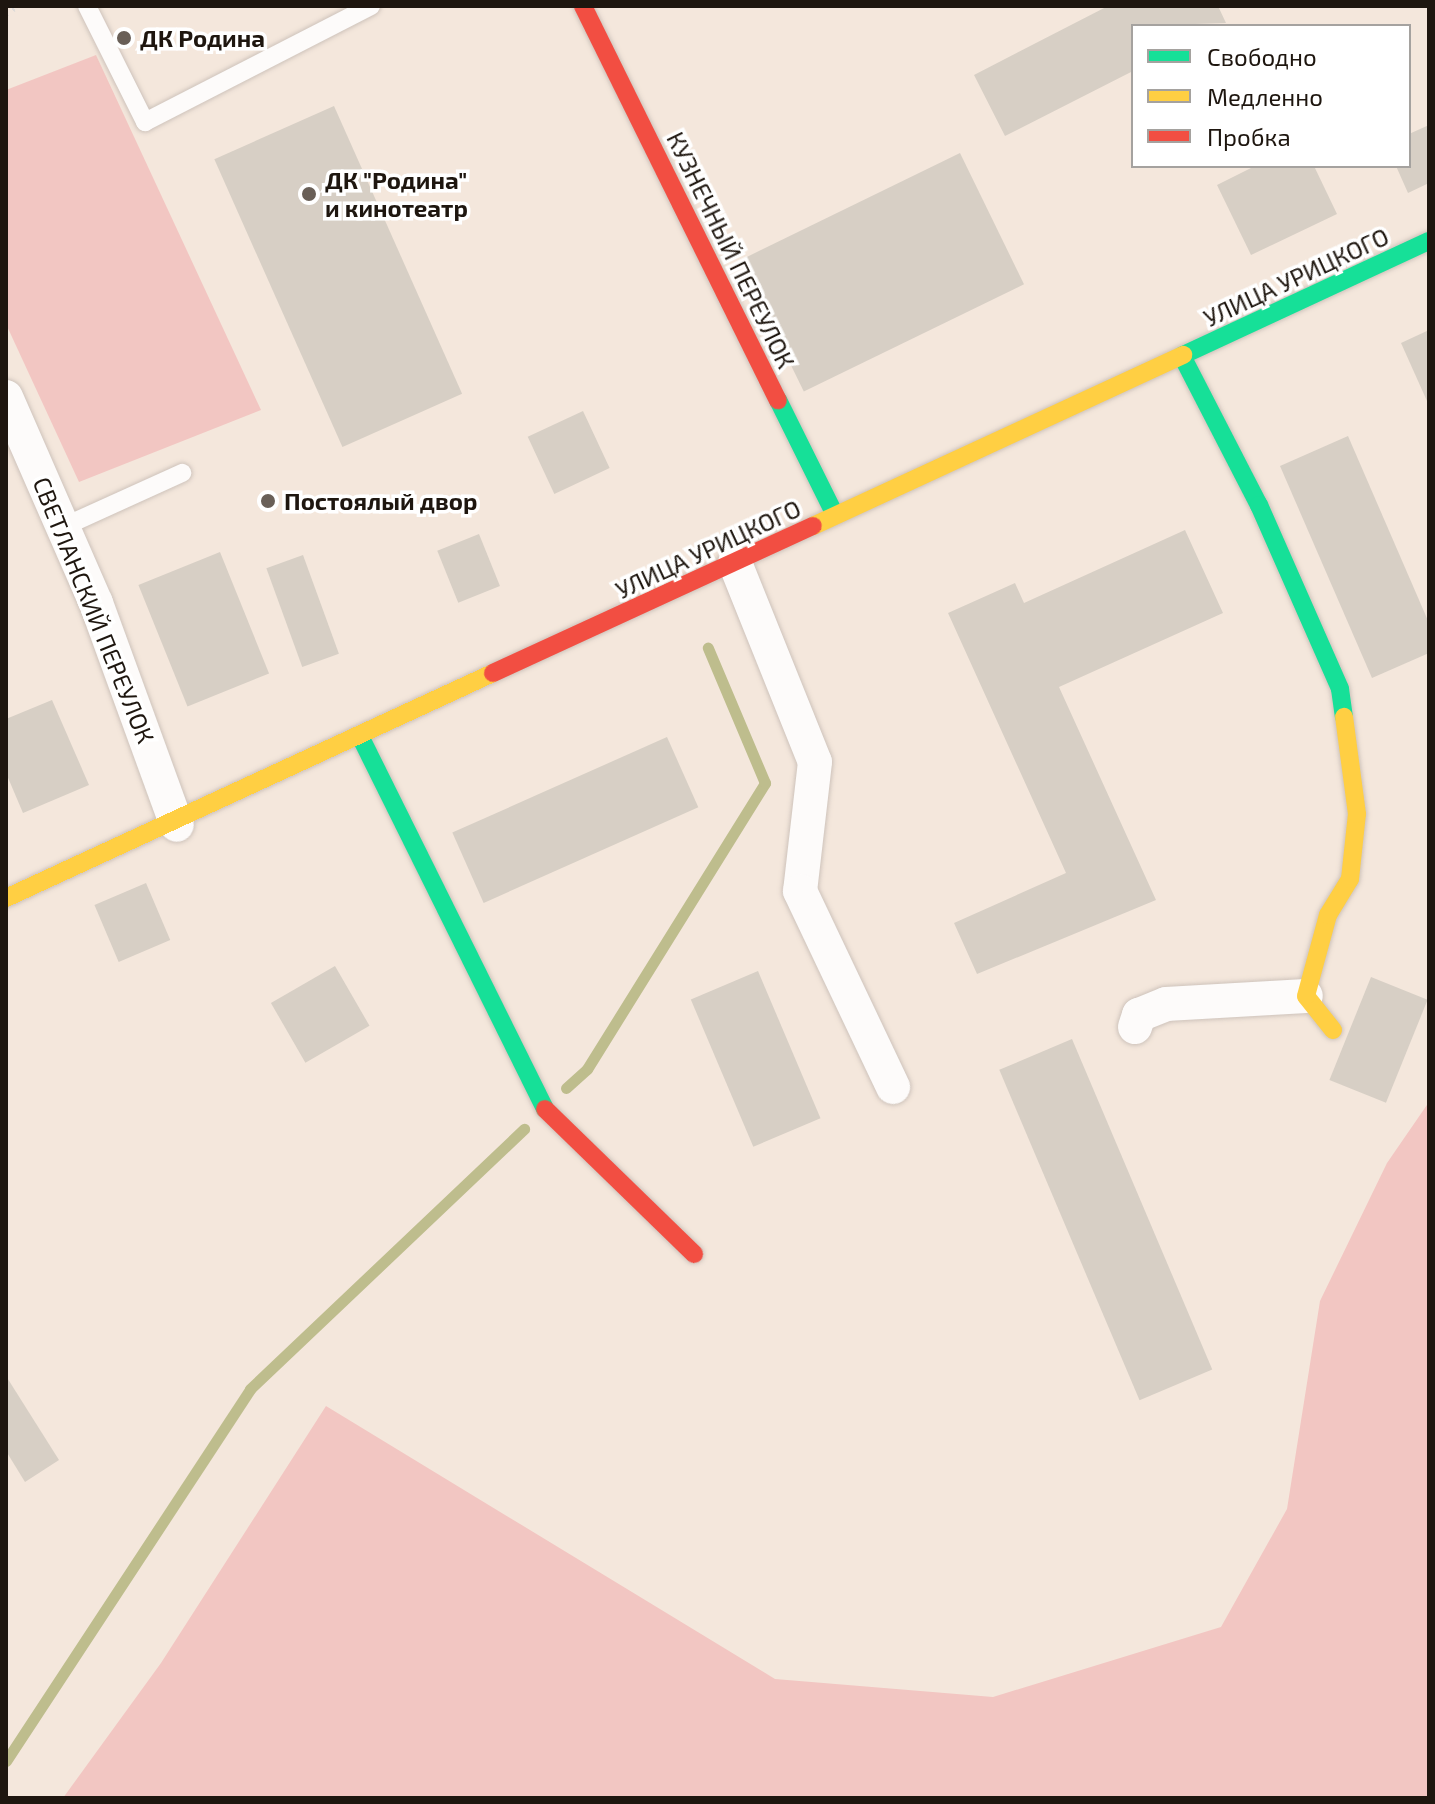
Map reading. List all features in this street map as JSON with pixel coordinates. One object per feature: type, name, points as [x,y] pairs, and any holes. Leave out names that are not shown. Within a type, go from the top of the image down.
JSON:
[{"type":"street","name":"КУЗНЕЧНЫЙ ПЕРЕУЛОК","points":[[583,6],[835,515]]},
{"type":"street","name":"УЛИЦА УРИЦКОГО","points":[[6,898],[177,825],[835,515],[1429,241]]},
{"type":"street","points":[[1182,356],[1259,505],[1340,689],[1357,814],[1350,879],[1328,915],[1306,996]]},
{"type":"street","name":"СВЕТЛАНСКИЙ ПЕРЕУЛОК","points":[[6,397],[63,527],[177,825]]},
{"type":"street","points":[[735,563],[815,762],[800,891],[893,1087]]},
{"type":"street","points":[[361,738],[536,1100],[694,1254]]},
{"type":"street","points":[[1135,1027],[1139,1015],[1166,1004],[1306,996]]},
{"type":"street","points":[[1306,996],[1333,1030]]},
{"type":"lane","points":[[87,6],[145,122],[371,6]]},
{"type":"lane","points":[[63,527],[182,473]]},
{"type":"path","points":[[6,14],[18,6]]},
{"type":"shaded area","points":[[96,55],[261,410],[79,482],[6,324],[6,90]]},
{"type":"shaded area","points":[[1429,1102],[1429,1798],[63,1798],[161,1663],[326,1406],[775,1679],[993,1697],[1221,1627],[1287,1509],[1320,1301],[1387,1163]]},
{"type":"building","points":[[1108,6],[1218,6],[1226,23],[1131,24],[1131,72],[1005,136],[974,75]]},
{"type":"building","points":[[334,106],[462,394],[342,447],[214,159]]},
{"type":"building","points":[[1429,125],[1429,183],[1408,193],[1397,168],[1411,168],[1411,133]]},
{"type":"building","points":[[960,153],[1024,284],[804,392],[740,260]]},
{"type":"building","points":[[1251,168],[1315,168],[1337,214],[1251,255],[1217,185]]},
{"type":"building","points":[[1429,330],[1429,400],[1427,401],[1401,343]]},
{"type":"building","points":[[583,411],[610,468],[554,494],[528,437]]},
{"type":"building","points":[[1348,436],[1429,623],[1429,653],[1372,678],[1280,466]]},
{"type":"building","points":[[1185,530],[1223,613],[1059,687],[1156,900],[977,974],[954,923],[1066,873],[948,613],[1015,583],[1024,603]]},
{"type":"building","points":[[479,534],[500,586],[458,603],[437,551]]},
{"type":"building","points":[[220,552],[269,673],[187,706],[138,585]]},
{"type":"building","points":[[303,555],[339,654],[302,667],[266,568]]},
{"type":"building","points":[[52,700],[89,785],[23,813],[6,773],[6,719]]},
{"type":"building","points":[[667,737],[698,807],[484,903],[452,833]]},
{"type":"building","points":[[146,883],[170,940],[119,962],[94,905]]},
{"type":"building","points":[[335,966],[370,1026],[305,1063],[271,1003]]},
{"type":"building","points":[[758,971],[821,1118],[753,1147],[691,1000]]},
{"type":"building","points":[[1371,977],[1428,1000],[1386,1103],[1329,1080]]},
{"type":"building","points":[[1072,1039],[1212,1369],[1140,1400],[999,1070]]},
{"type":"building","points":[[6,1376],[59,1460],[25,1482],[6,1451]]},
{"type":"waterway","points":[[566,1088],[587,1069],[765,783],[708,648]]},
{"type":"waterway","points":[[6,1761],[250,1389],[524,1129]]},
{"type":"traffic: fast","points":[[1183,355],[1429,241]]},
{"type":"traffic: fast","points":[[1182,356],[1259,505],[1340,689],[1344,717]]},
{"type":"traffic: fast","points":[[778,400],[835,515]]},
{"type":"traffic: fast","points":[[361,738],[545,1109]]},
{"type":"traffic: slow","points":[[813,526],[1183,355]]},
{"type":"traffic: slow","points":[[6,898],[493,673]]},
{"type":"traffic: slow","points":[[1333,1030],[1306,996],[1328,915],[1350,879],[1357,814],[1344,717]]},
{"type":"traffic: jam","points":[[583,6],[778,400]]},
{"type":"traffic: jam","points":[[493,673],[813,526]]},
{"type":"traffic: jam","points":[[545,1109],[694,1254]]},
{"type":"place","name":"ДК Родина","points":[[124,38]]},
{"type":"place","name":"ДК \"Родина\" и кинотеатр","points":[[309,194]]},
{"type":"place","name":"Постоялый двор","points":[[268,501]]}]
